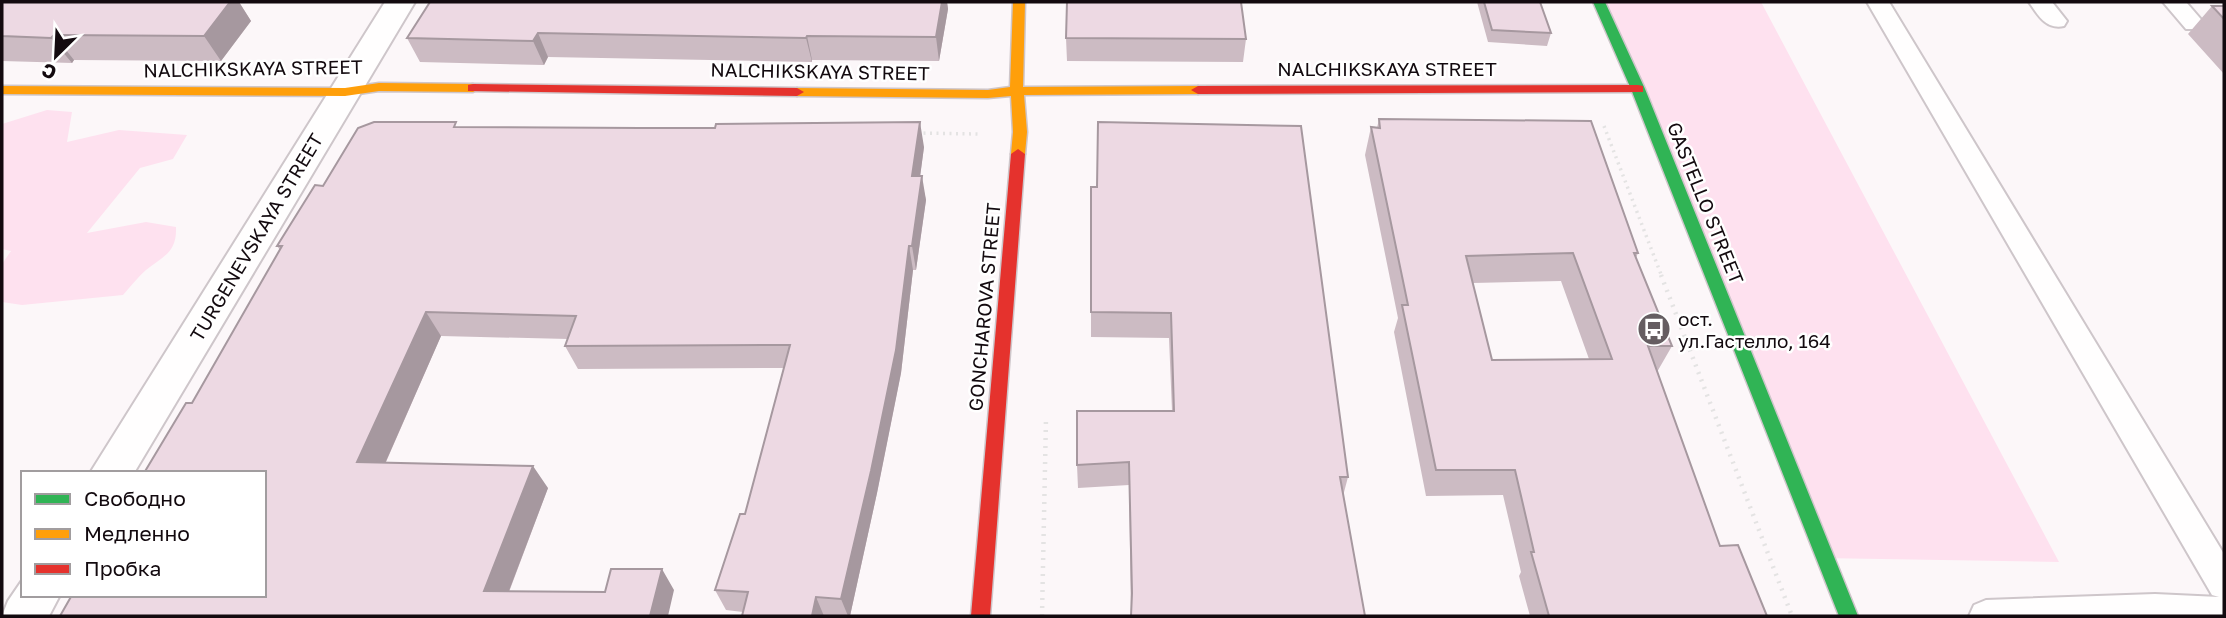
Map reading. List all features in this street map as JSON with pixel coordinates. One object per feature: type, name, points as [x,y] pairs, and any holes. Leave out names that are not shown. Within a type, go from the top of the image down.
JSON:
[{"type":"street","name":"TURGENEVSKAYA STREET","points":[[112,471],[400,2]]},
{"type":"street","name":"GONCHAROVA STREET","points":[[980,616],[1020,132],[1017,91],[1019,2]]},
{"type":"street","name":"GASTELLO STREET","points":[[1599,2],[1638,89],[1849,616]]},
{"type":"street","name":"NALCHIKSKAYA STREET","points":[[2,90],[345,92],[379,87],[988,94],[1017,91],[1638,89]]},
{"type":"street","points":[[24,616],[36,597]]},
{"type":"lane","points":[[1878,2],[2224,584]]},
{"type":"lane","points":[[2040,2],[2056,21]]},
{"type":"lane","points":[[2174,2],[2194,24]]},
{"type":"lane","points":[[1986,616],[2155,610],[2224,613]]},
{"type":"path","points":[[1603,124],[1792,616]]},
{"type":"path","points":[[907,132],[989,134]]},
{"type":"path","points":[[1042,616],[1046,408]]},
{"type":"shaded area","points":[[1601,2],[1761,2],[2059,562],[1820,558]]},
{"type":"shaded area","points":[[47,110],[72,112],[67,142],[119,130],[187,135],[173,159],[140,168],[87,233],[146,222],[176,227],[172,248],[123,295],[22,305],[2,302],[2,264],[11,251],[2,249],[2,124]]},
{"type":"building","points":[[2,2],[230,2],[204,36],[54,35],[51,38],[2,36]]},
{"type":"building","points":[[430,2],[942,2],[936,37],[806,38],[538,33],[533,41],[407,38]]},
{"type":"building","points":[[1067,2],[1241,2],[1246,39],[1066,38]]},
{"type":"building","points":[[1484,2],[1540,2],[1551,33],[1492,30]]},
{"type":"building","points":[[2212,6],[2224,6],[2224,19]]},
{"type":"building","points":[[1379,119],[1591,121],[1638,253],[1634,253],[1672,346],[1648,346],[1720,546],[1738,545],[1767,616],[1549,616],[1531,552],[1534,552],[1515,470],[1436,470],[1402,305],[1408,305],[1371,127],[1380,128]],"holes":[[[1573,253],[1612,359],[1492,360],[1466,256]]]},
{"type":"building","points":[[374,122],[456,122],[454,127],[715,128],[716,124],[920,122],[912,176],[922,176],[912,246],[909,246],[896,350],[841,599],[816,597],[812,616],[742,616],[748,592],[715,590],[740,514],[745,514],[790,345],[565,346],[576,316],[426,312],[357,462],[533,466],[484,591],[605,592],[611,569],[662,569],[650,616],[60,616],[71,597],[266,597],[266,471],[145,471],[186,403],[192,403],[282,246],[277,246],[315,185],[323,186],[358,128]]},
{"type":"building","points":[[1098,122],[1301,126],[1348,477],[1340,477],[1365,616],[1131,616],[1129,462],[1077,465],[1077,411],[1174,411],[1171,313],[1091,312],[1091,187],[1097,187]]},
{"type":"traffic: fast","points":[[1599,2],[1638,89],[1849,616]]},
{"type":"traffic: slow","points":[[1018,154],[1020,132],[1016,75],[1019,2]]},
{"type":"traffic: slow","points":[[2,90],[345,92],[379,87],[473,88]]},
{"type":"traffic: slow","points":[[797,92],[988,94],[1017,91],[1198,90]]},
{"type":"traffic: jam","points":[[473,88],[797,92]]},
{"type":"traffic: jam","points":[[1198,90],[1638,89]]},
{"type":"traffic: jam","points":[[980,616],[1018,154]]},
{"type":"place","name":"ост. ул.Гастелло, 164","points":[[1654,329]]}]
